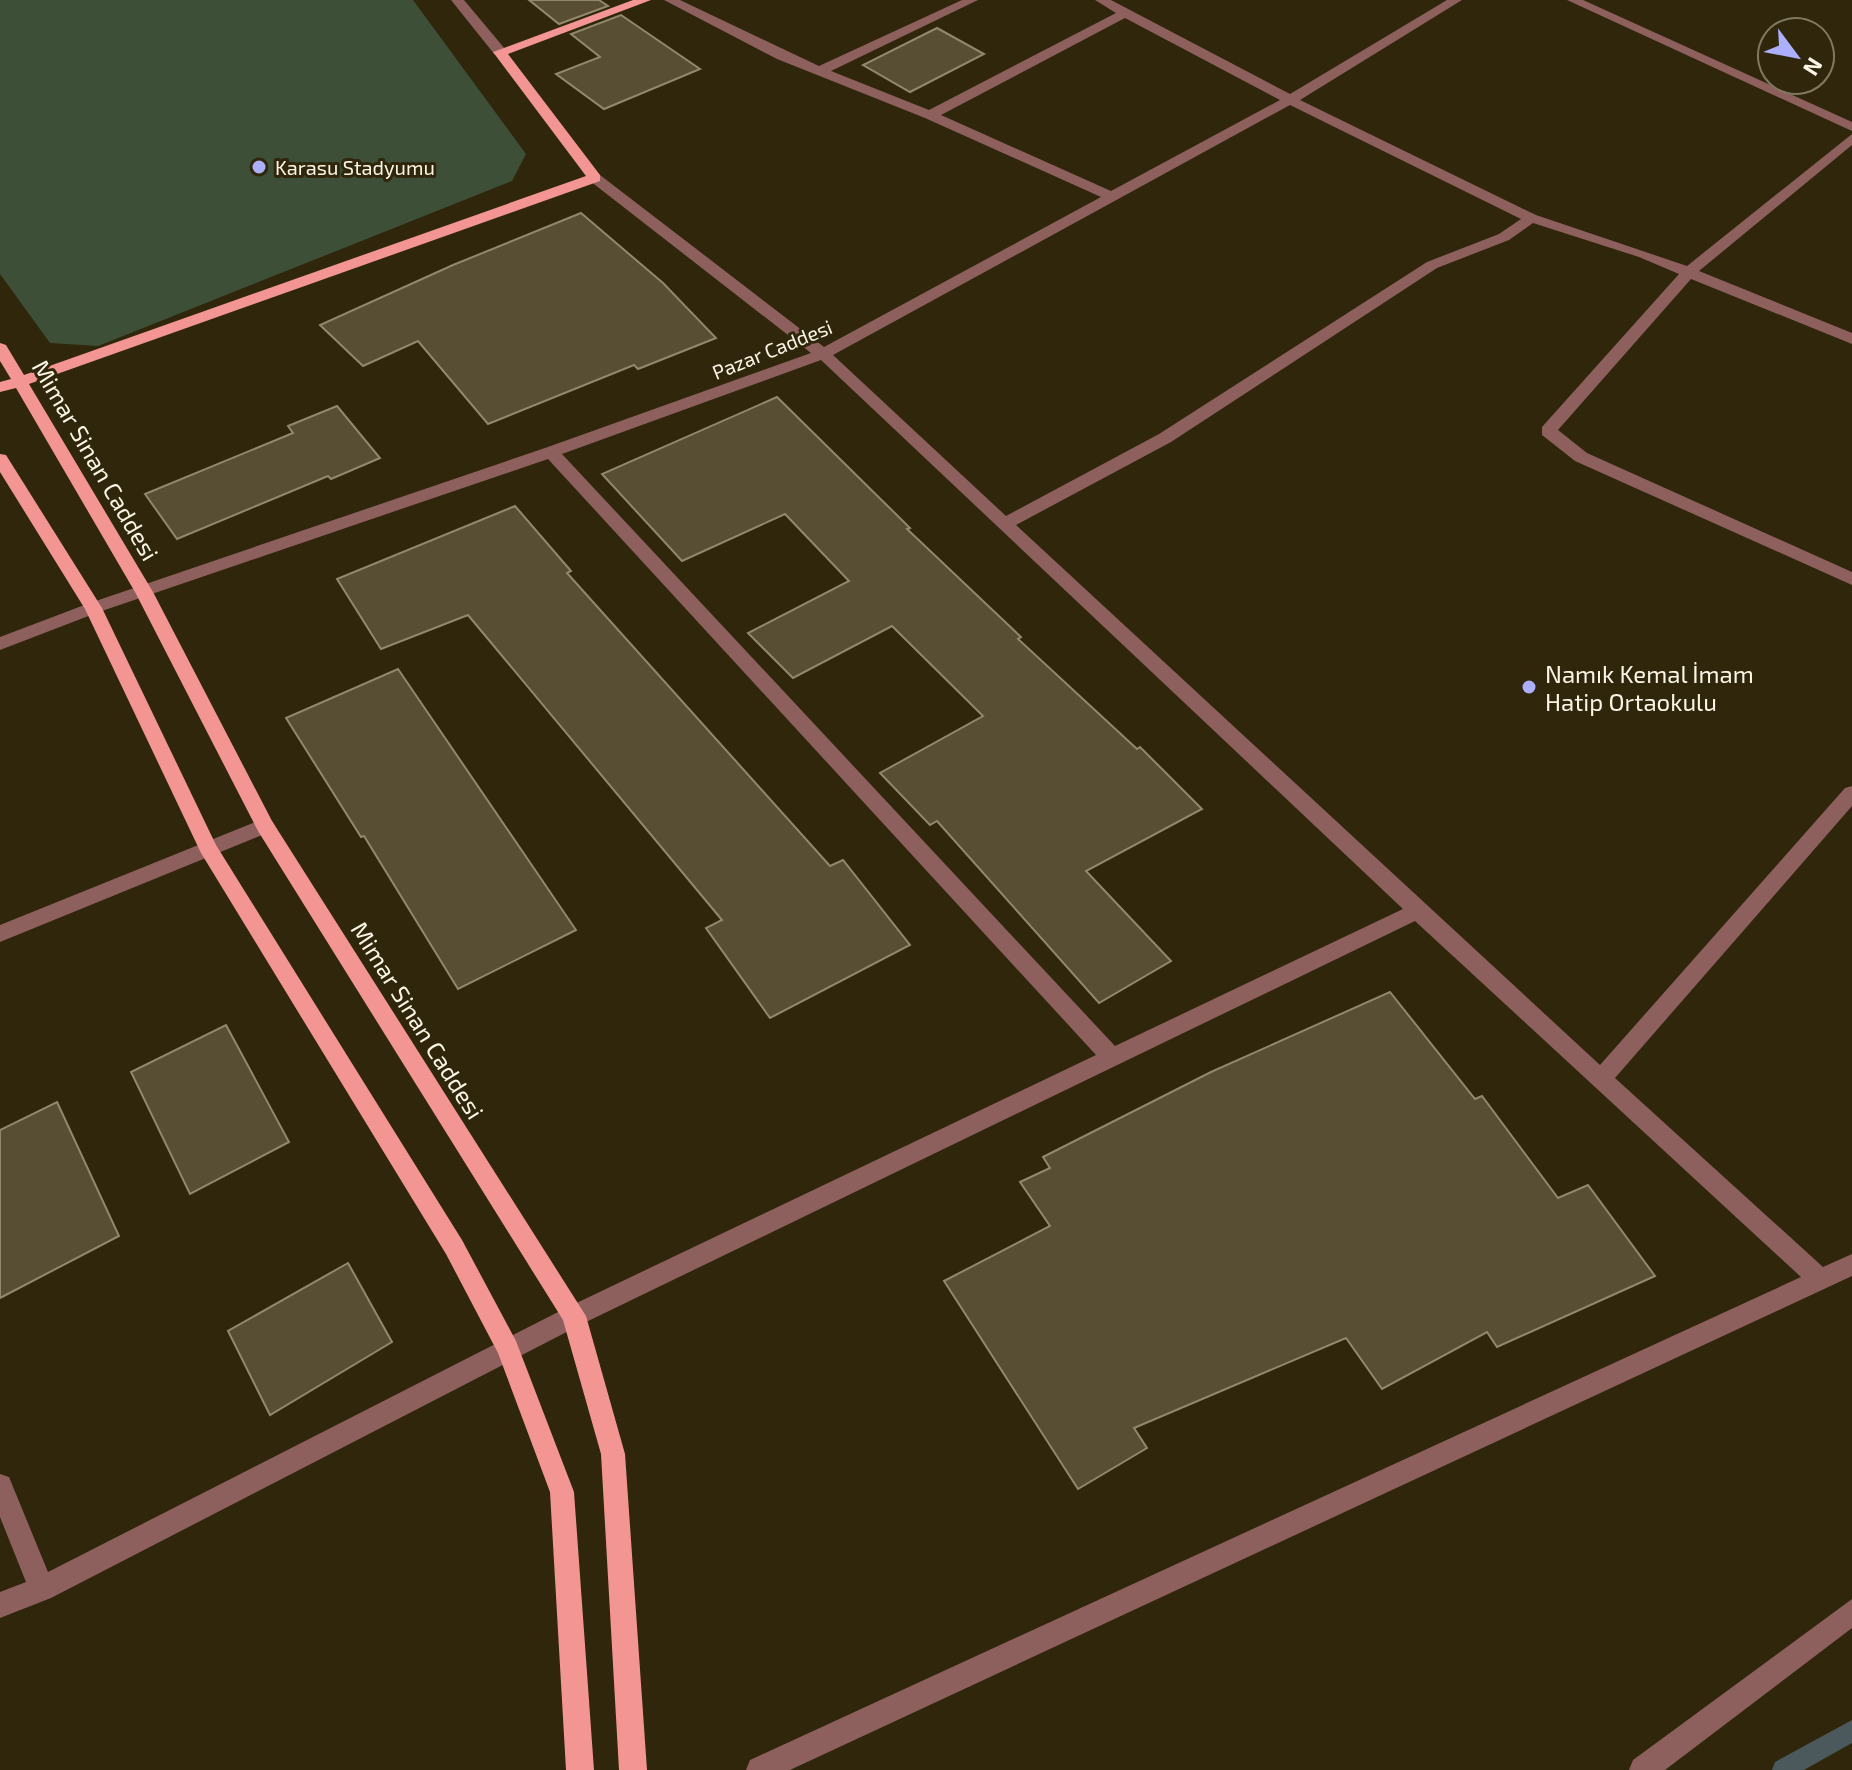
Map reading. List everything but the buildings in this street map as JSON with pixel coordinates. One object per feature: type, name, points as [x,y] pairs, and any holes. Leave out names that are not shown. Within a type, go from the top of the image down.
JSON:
[{"type":"main road","points":[[11,384],[595,178],[500,52],[645,0]]},
{"type":"main road","name":"Mimar Sinan Caddesi","points":[[0,348],[11,384],[144,592],[265,826],[574,1316],[613,1454],[633,1770]]},
{"type":"main road","points":[[0,459],[93,608],[208,848],[454,1247],[508,1349],[562,1492],[580,1770]]},
{"type":"street","points":[[457,0],[500,52]]},
{"type":"street","points":[[670,0],[782,56],[930,115],[1110,196]]},
{"type":"street","points":[[819,71],[972,0]]},
{"type":"street","points":[[1101,0],[1290,100],[1531,218],[1644,254],[1852,339]]},
{"type":"street","name":"Pazar Caddesi","points":[[0,644],[93,608],[551,452],[823,354],[1290,100],[1456,0]]},
{"type":"street","points":[[1573,0],[1852,127]]},
{"type":"street","points":[[930,115],[1125,13]]},
{"type":"street","points":[[1852,138],[1689,272],[1548,431],[1581,457],[1852,579]]},
{"type":"street","points":[[595,178],[823,354],[1418,911],[1820,1280]]},
{"type":"street","points":[[1004,524],[1165,438],[1432,265],[1504,237],[1531,218]]},
{"type":"street","points":[[551,452],[1112,1058]]},
{"type":"street","points":[[1601,1079],[1852,793]]},
{"type":"street","points":[[0,934],[265,826]]},
{"type":"street","points":[[0,1605],[42,1589],[574,1316],[1418,911]]},
{"type":"street","points":[[760,1770],[1852,1265]]},
{"type":"street","points":[[0,1486],[42,1589]]},
{"type":"street","points":[[1643,1770],[1852,1612]]},
{"type":"green space","name":"Karasu Stadyumu","points":[[0,0],[413,0],[526,154],[512,181],[98,346],[50,343],[0,274]]},
{"type":"waterway","points":[[1783,1770],[1852,1731]]},
{"type":"place","name":"Karasu Stadyumu","points":[[259,167]]},
{"type":"place","name":"Namık Kemal İmam Hatip Ortaokulu","points":[[1529,687]]}]
